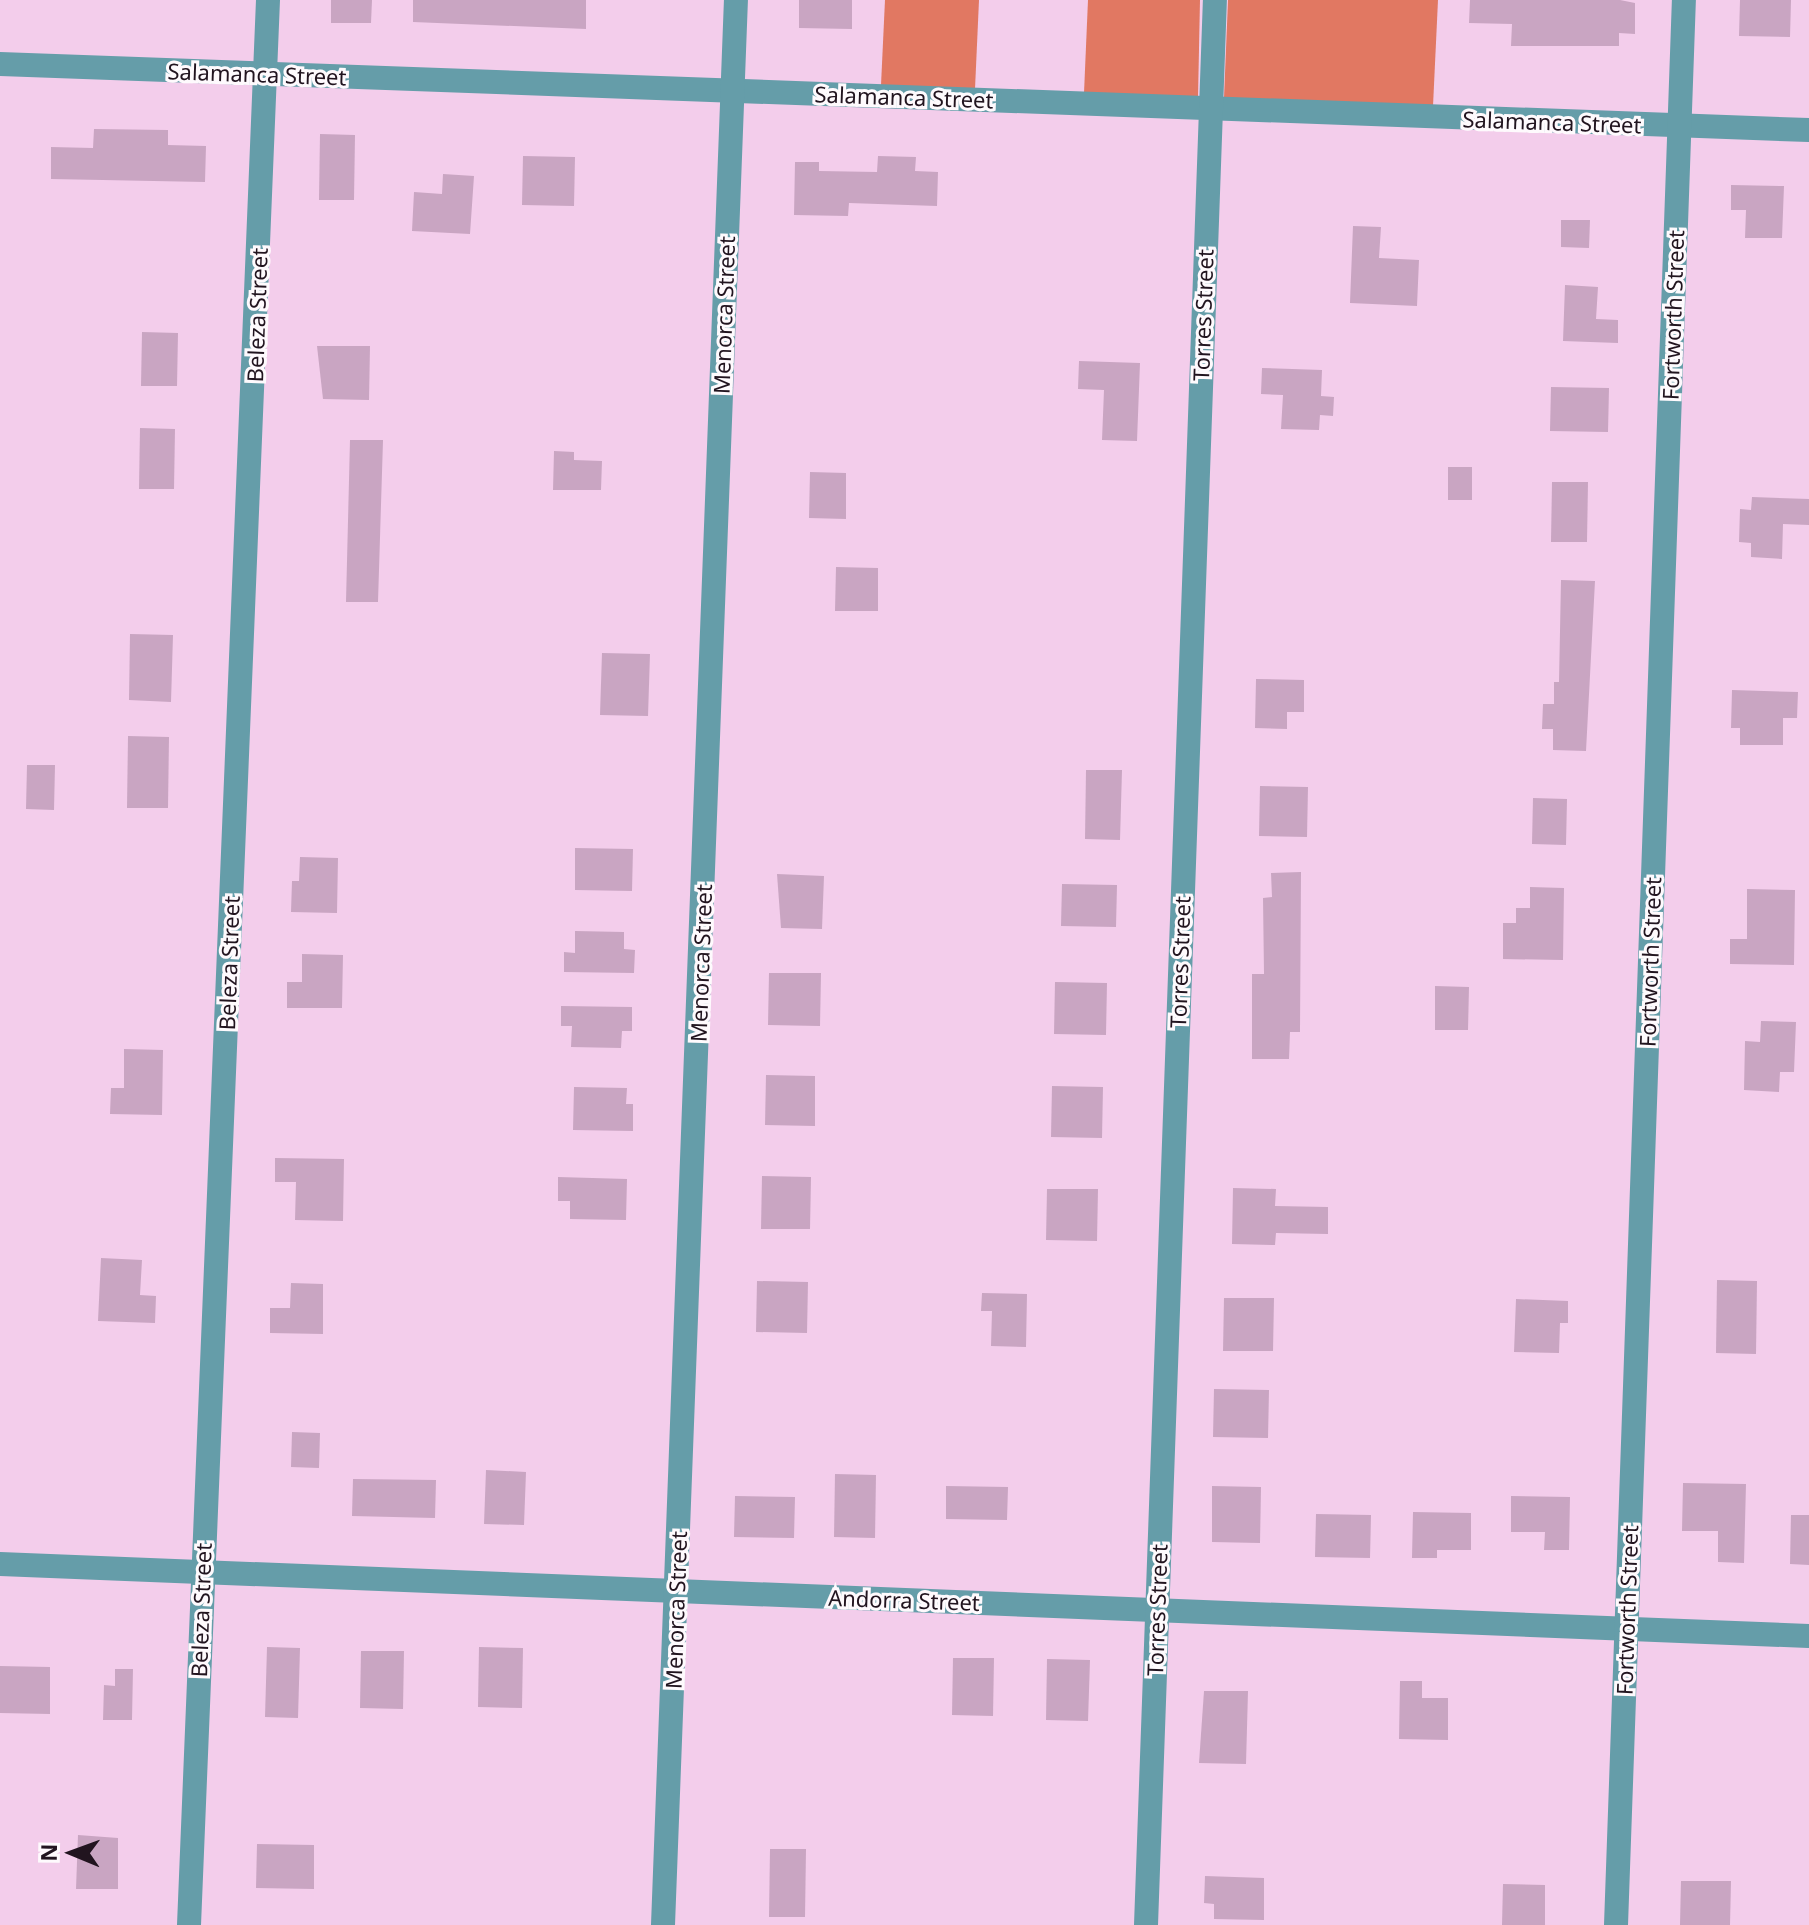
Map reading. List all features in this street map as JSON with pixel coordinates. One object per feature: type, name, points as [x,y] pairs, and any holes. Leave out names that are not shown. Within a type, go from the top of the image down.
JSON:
[{"type":"street","name":"Beleza Street","points":[[189,1925],[268,0]]},
{"type":"street","name":"Menorca Street","points":[[663,1925],[736,0]]},
{"type":"street","name":"Torres Street","points":[[1146,1925],[1215,0]]},
{"type":"street","name":"Fortworth Street","points":[[1616,1925],[1684,0]]},
{"type":"street","name":"Salamanca Street","points":[[0,64],[1809,130]]},
{"type":"street","name":"Andorra Street","points":[[0,1564],[1809,1636]]},
{"type":"shaded area","points":[[885,0],[979,0],[975,89],[881,85]]},
{"type":"shaded area","points":[[1088,0],[1200,0],[1198,97],[1084,93]]},
{"type":"shaded area","points":[[1228,0],[1438,0],[1433,106],[1224,98]]},
{"type":"building","points":[[331,0],[372,0],[371,23],[331,23]]},
{"type":"building","points":[[413,0],[586,0],[586,29],[413,22]]},
{"type":"building","points":[[799,0],[852,0],[852,29],[799,28]]},
{"type":"building","points":[[1470,0],[1620,0],[1635,3],[1635,34],[1619,33],[1619,46],[1511,46],[1512,24],[1469,23]]},
{"type":"building","points":[[1740,0],[1791,0],[1790,37],[1739,36]]},
{"type":"building","points":[[94,129],[168,130],[168,145],[206,146],[205,182],[51,179],[51,147],[93,148]]},
{"type":"building","points":[[320,134],[355,135],[354,200],[319,200]]},
{"type":"building","points":[[523,156],[575,157],[574,206],[522,205]]},
{"type":"building","points":[[878,156],[916,157],[915,171],[938,172],[937,206],[849,203],[848,216],[794,215],[795,162],[819,162],[819,171],[877,172]]},
{"type":"building","points":[[443,174],[474,176],[470,234],[412,231],[414,192],[442,194]]},
{"type":"building","points":[[1731,185],[1784,186],[1782,238],[1745,238],[1746,210],[1731,210]]},
{"type":"building","points":[[1561,220],[1590,220],[1589,248],[1561,247]]},
{"type":"building","points":[[1353,226],[1381,227],[1379,258],[1419,260],[1417,306],[1350,303]]},
{"type":"building","points":[[1565,285],[1598,287],[1596,319],[1618,320],[1618,343],[1563,341]]},
{"type":"building","points":[[142,332],[178,333],[177,386],[141,386]]},
{"type":"building","points":[[317,346],[370,346],[369,400],[323,399]]},
{"type":"building","points":[[1079,361],[1140,363],[1137,441],[1102,440],[1104,390],[1078,389]]},
{"type":"building","points":[[1262,368],[1322,370],[1321,396],[1334,397],[1333,416],[1320,415],[1319,430],[1281,429],[1283,395],[1261,394]]},
{"type":"building","points":[[1551,387],[1609,388],[1608,432],[1550,431]]},
{"type":"building","points":[[140,428],[175,429],[174,489],[139,489]]},
{"type":"building","points":[[350,440],[383,440],[378,602],[346,602]]},
{"type":"building","points":[[554,451],[574,452],[574,460],[602,461],[601,490],[553,490]]},
{"type":"building","points":[[1448,467],[1472,467],[1472,500],[1448,500]]},
{"type":"building","points":[[810,472],[846,473],[846,519],[809,518]]},
{"type":"building","points":[[1552,482],[1588,482],[1587,542],[1551,542]]},
{"type":"building","points":[[1752,497],[1809,499],[1809,525],[1783,524],[1782,559],[1751,557],[1751,543],[1739,542],[1740,509],[1751,510]]},
{"type":"building","points":[[836,567],[878,568],[878,611],[835,611]]},
{"type":"building","points":[[1561,580],[1595,581],[1586,751],[1553,750],[1553,729],[1542,729],[1543,704],[1554,704],[1554,682],[1559,682]]},
{"type":"building","points":[[130,634],[173,635],[171,702],[129,700]]},
{"type":"building","points":[[602,653],[650,654],[648,716],[600,715]]},
{"type":"building","points":[[1256,679],[1304,680],[1304,712],[1287,712],[1287,729],[1255,728]]},
{"type":"building","points":[[1732,690],[1798,692],[1797,718],[1783,718],[1783,745],[1740,745],[1740,728],[1731,728]]},
{"type":"building","points":[[128,736],[169,737],[168,808],[127,808]]},
{"type":"building","points":[[27,765],[55,765],[54,810],[26,809]]},
{"type":"building","points":[[1086,770],[1122,770],[1120,840],[1085,839]]},
{"type":"building","points":[[1260,786],[1308,787],[1307,837],[1259,836]]},
{"type":"building","points":[[1533,798],[1567,799],[1566,845],[1532,844]]},
{"type":"building","points":[[575,848],[633,849],[632,891],[575,890]]},
{"type":"building","points":[[300,857],[338,858],[337,913],[291,912],[292,881],[299,881]]},
{"type":"building","points":[[1301,872],[1300,1032],[1290,1032],[1289,1059],[1252,1059],[1252,974],[1264,974],[1263,898],[1272,897],[1271,873]]},
{"type":"building","points":[[777,874],[824,876],[822,929],[781,928]]},
{"type":"building","points":[[1062,884],[1117,885],[1116,927],[1061,926]]},
{"type":"building","points":[[1530,887],[1564,888],[1563,960],[1503,959],[1503,923],[1516,923],[1516,908],[1530,908]]},
{"type":"building","points":[[1747,889],[1795,890],[1794,965],[1730,964],[1730,939],[1747,939]]},
{"type":"building","points":[[575,931],[624,932],[624,949],[635,950],[634,973],[564,972],[564,952],[575,953]]},
{"type":"building","points":[[302,954],[343,955],[342,1008],[287,1008],[287,982],[302,982]]},
{"type":"building","points":[[769,973],[821,973],[820,1026],[768,1025]]},
{"type":"building","points":[[1055,982],[1107,983],[1106,1035],[1054,1034]]},
{"type":"building","points":[[1435,986],[1469,987],[1468,1030],[1435,1030]]},
{"type":"building","points":[[561,1006],[632,1007],[632,1031],[622,1031],[621,1048],[571,1047],[572,1026],[561,1026]]},
{"type":"building","points":[[1761,1021],[1796,1022],[1794,1072],[1780,1072],[1779,1092],[1744,1090],[1745,1041],[1760,1042]]},
{"type":"building","points":[[124,1049],[163,1050],[162,1115],[110,1114],[111,1088],[124,1088]]},
{"type":"building","points":[[766,1075],[815,1076],[815,1126],[765,1125]]},
{"type":"building","points":[[1052,1086],[1103,1087],[1102,1138],[1051,1137]]},
{"type":"building","points":[[574,1087],[627,1088],[626,1104],[633,1104],[633,1131],[573,1130]]},
{"type":"building","points":[[275,1158],[344,1159],[343,1221],[295,1220],[296,1182],[275,1182]]},
{"type":"building","points":[[762,1176],[811,1177],[810,1229],[761,1229]]},
{"type":"building","points":[[558,1177],[627,1179],[626,1220],[570,1219],[570,1201],[558,1201]]},
{"type":"building","points":[[1233,1188],[1276,1189],[1275,1206],[1328,1207],[1328,1234],[1276,1233],[1275,1245],[1232,1244]]},
{"type":"building","points":[[1047,1189],[1098,1189],[1097,1241],[1046,1240]]},
{"type":"building","points":[[101,1258],[142,1260],[140,1295],[156,1296],[155,1323],[98,1321]]},
{"type":"building","points":[[1717,1280],[1757,1281],[1756,1354],[1716,1353]]},
{"type":"building","points":[[757,1281],[808,1282],[807,1333],[756,1332]]},
{"type":"building","points":[[291,1283],[323,1284],[323,1334],[270,1333],[270,1308],[290,1308]]},
{"type":"building","points":[[982,1293],[1027,1294],[1026,1347],[991,1346],[992,1311],[981,1311]]},
{"type":"building","points":[[1224,1298],[1274,1298],[1273,1351],[1223,1351]]},
{"type":"building","points":[[1516,1299],[1568,1301],[1568,1323],[1560,1323],[1559,1353],[1514,1352]]},
{"type":"building","points":[[1214,1389],[1269,1390],[1268,1438],[1213,1437]]},
{"type":"building","points":[[292,1432],[320,1433],[319,1468],[291,1467]]},
{"type":"building","points":[[486,1470],[526,1472],[524,1525],[484,1524]]},
{"type":"building","points":[[835,1474],[876,1475],[875,1538],[834,1537]]},
{"type":"building","points":[[353,1479],[436,1480],[435,1518],[352,1516]]},
{"type":"building","points":[[1683,1483],[1746,1484],[1744,1563],[1718,1562],[1718,1531],[1682,1531]]},
{"type":"building","points":[[946,1486],[1008,1487],[1007,1520],[946,1519]]},
{"type":"building","points":[[1212,1486],[1261,1487],[1260,1543],[1212,1542]]},
{"type":"building","points":[[735,1496],[795,1497],[794,1538],[734,1537]]},
{"type":"building","points":[[1511,1496],[1570,1497],[1569,1550],[1544,1550],[1545,1532],[1511,1532]]},
{"type":"building","points":[[1413,1512],[1471,1513],[1471,1550],[1437,1550],[1437,1558],[1412,1558]]},
{"type":"building","points":[[1316,1514],[1371,1515],[1370,1558],[1315,1557]]},
{"type":"building","points":[[1791,1515],[1809,1515],[1809,1565],[1790,1564]]},
{"type":"building","points":[[267,1647],[300,1648],[298,1718],[265,1717]]},
{"type":"building","points":[[479,1647],[523,1648],[522,1708],[478,1707]]},
{"type":"building","points":[[361,1651],[404,1651],[403,1709],[360,1708]]},
{"type":"building","points":[[953,1658],[994,1658],[993,1716],[952,1715]]},
{"type":"building","points":[[1047,1659],[1090,1660],[1088,1721],[1046,1720]]},
{"type":"building","points":[[0,1666],[50,1667],[50,1714],[0,1713]]},
{"type":"building","points":[[115,1669],[133,1669],[132,1720],[103,1720],[104,1685],[115,1686]]},
{"type":"building","points":[[1400,1681],[1422,1681],[1422,1698],[1448,1698],[1448,1740],[1399,1739]]},
{"type":"building","points":[[1204,1691],[1248,1691],[1246,1764],[1199,1763]]},
{"type":"building","points":[[78,1835],[118,1838],[118,1889],[76,1889]]},
{"type":"building","points":[[257,1844],[314,1845],[314,1889],[256,1888]]},
{"type":"building","points":[[770,1849],[806,1849],[805,1917],[769,1917]]},
{"type":"building","points":[[1205,1876],[1264,1878],[1264,1920],[1214,1919],[1214,1904],[1204,1903]]},
{"type":"building","points":[[1681,1881],[1731,1881],[1730,1925],[1680,1925]]},
{"type":"building","points":[[1503,1884],[1545,1885],[1545,1925],[1502,1925]]}]
